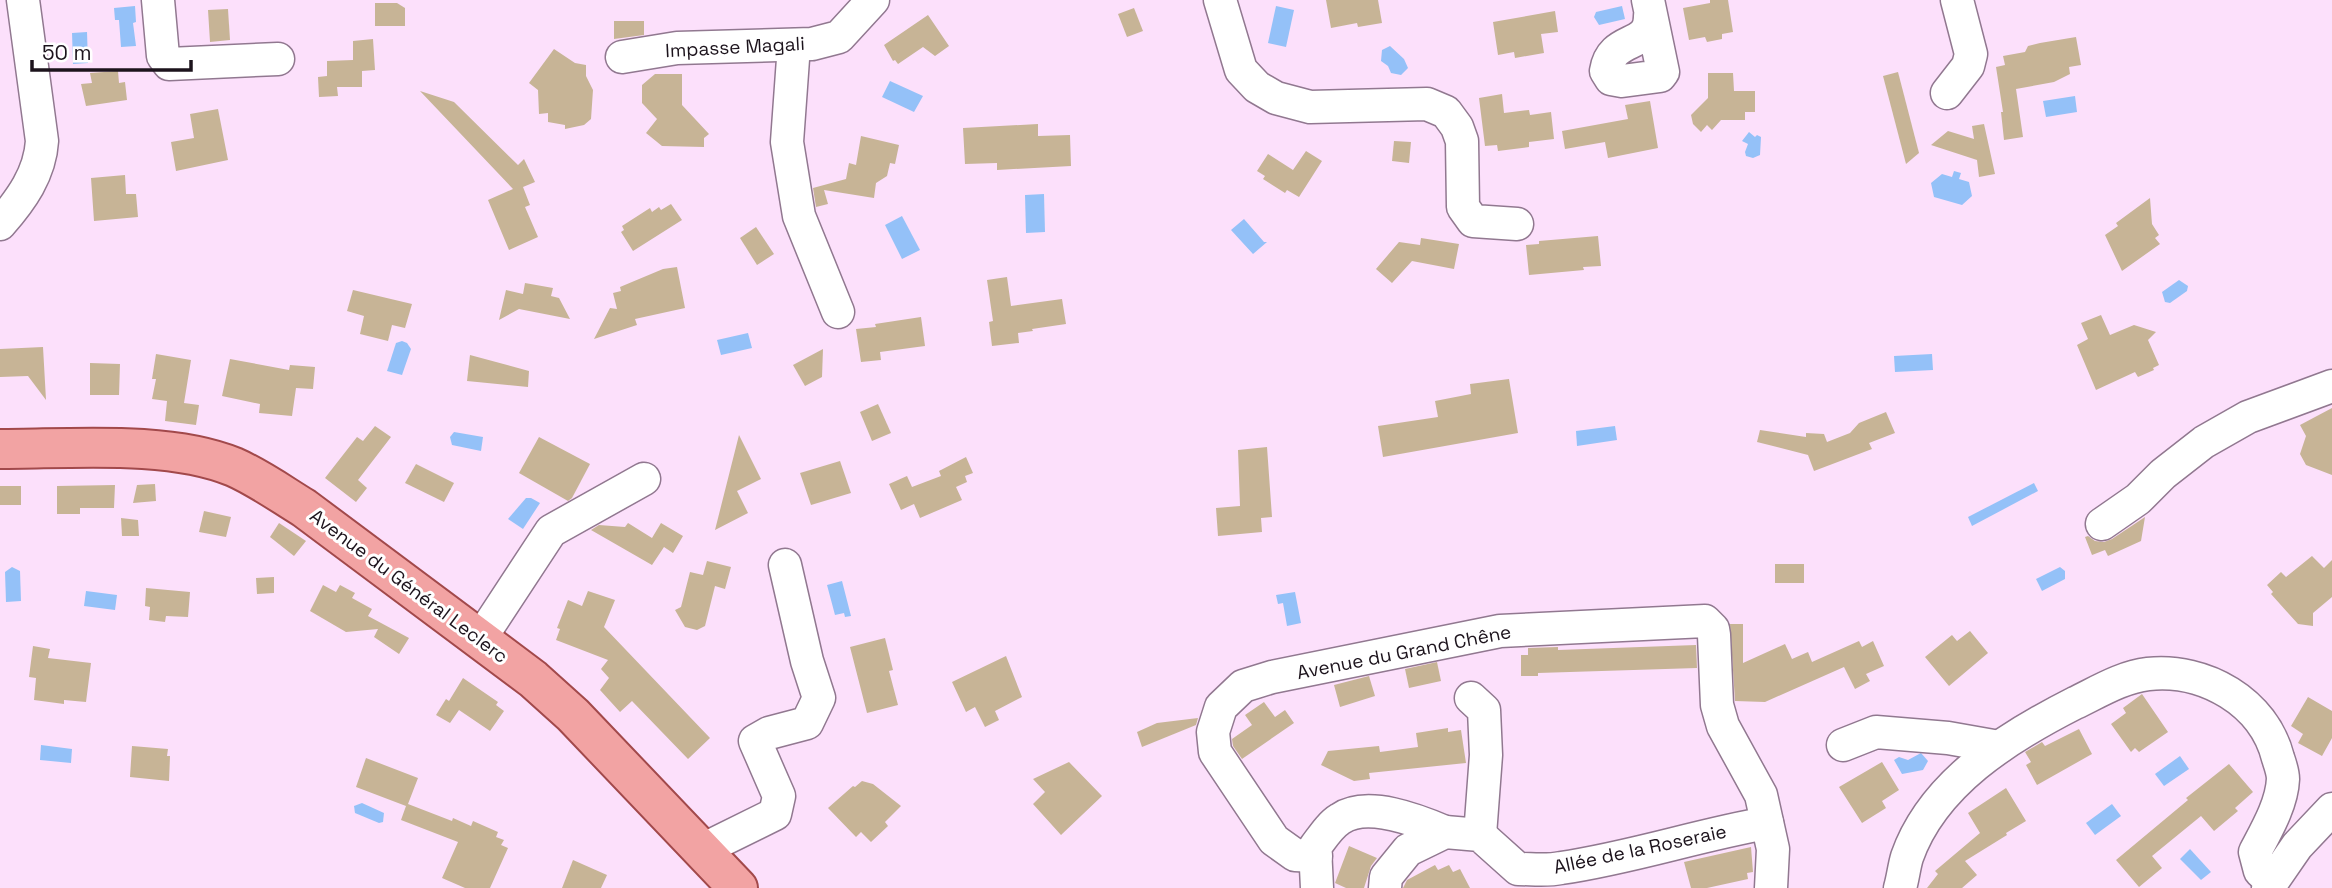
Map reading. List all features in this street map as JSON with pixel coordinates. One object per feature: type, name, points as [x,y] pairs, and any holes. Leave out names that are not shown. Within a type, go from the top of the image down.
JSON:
[{"type":"main road","name":"Avenue du Général Leclerc","points":[[0,449],[165,451],[200,456],[234,467],[264,483],[304,508],[533,679],[573,715],[738,888]]},
{"type":"street","points":[[0,224],[21,201],[41,154],[42,141],[23,0]]},
{"type":"street","points":[[158,0],[163,56],[169,64],[278,59]]},
{"type":"street","name":"Impasse Magali","points":[[622,57],[717,45],[812,44],[839,37],[873,0]]},
{"type":"street","points":[[1220,0],[1241,71],[1257,87],[1276,98],[1310,107],[1427,104],[1446,112],[1457,127],[1462,141],[1463,207],[1473,221],[1517,224]]},
{"type":"street","points":[[1947,93],[1968,66],[1971,54],[1958,0]]},
{"type":"street","points":[[794,45],[786,142],[799,216],[838,312]]},
{"type":"street","points":[[2102,524],[2138,499],[2163,474],[2204,442],[2248,417],[2332,386]]},
{"type":"street","points":[[480,639],[551,531],[644,478]]},
{"type":"street","points":[[702,850],[775,814],[779,796],[755,741],[769,733],[807,723],[819,698],[807,661],[785,565]]},
{"type":"street","name":"Avenue du Grand Chêne","points":[[1316,856],[1295,855],[1274,840],[1215,752],[1213,732],[1216,719],[1226,701],[1242,685],[1272,677],[1500,631],[1705,621],[1710,624],[1716,643],[1717,705],[1723,726],[1756,783],[1767,823]]},
{"type":"street","points":[[1900,888],[1907,857],[1922,826],[1951,787],[1999,747],[2062,709],[2114,684],[2147,674],[2183,674],[2225,690],[2253,709],[2274,739],[2283,778],[2277,806],[2255,852],[2260,871],[2270,885],[2297,846],[2332,809]]},
{"type":"street","points":[[1317,888],[1315,847],[1341,818],[1357,813],[1378,812],[1413,818],[1445,832],[1480,835],[1486,755],[1484,709],[1471,698]]},
{"type":"street","points":[[1843,745],[1876,732],[1948,738],[1999,747]]},
{"type":"street","points":[[1767,823],[1773,849],[1771,888]]},
{"type":"street","name":"Allée de la Roseraie","points":[[1480,835],[1518,869],[1559,869],[1767,823]]},
{"type":"street","points":[[1385,888],[1386,877],[1408,850],[1445,832]]},
{"type":"water","points":[[135,6],[136,22],[133,23],[136,46],[121,47],[119,20],[115,20],[114,8]]},
{"type":"water","points":[[1276,6],[1294,10],[1286,47],[1268,43]]},
{"type":"water","points":[[1622,6],[1625,19],[1599,25],[1594,17],[1596,12]]},
{"type":"water","points":[[87,32],[88,63],[73,64],[72,33]]},
{"type":"water","points":[[1390,46],[1404,59],[1408,68],[1401,75],[1391,73],[1388,66],[1381,61],[1382,50]]},
{"type":"water","points":[[890,81],[923,96],[914,112],[882,97]]},
{"type":"water","points":[[2075,96],[2077,112],[2046,117],[2043,101]]},
{"type":"water","points":[[1749,132],[1755,137],[1761,137],[1760,155],[1753,158],[1746,156],[1748,144],[1742,141]]},
{"type":"water","points":[[1954,171],[1961,173],[1959,179],[1969,182],[1972,196],[1962,205],[1934,197],[1931,183],[1942,174],[1952,177]]},
{"type":"water","points":[[1044,194],[1045,232],[1026,233],[1025,195]]},
{"type":"water","points":[[902,216],[920,250],[902,259],[885,225]]},
{"type":"water","points":[[1244,219],[1264,242],[1267,242],[1253,254],[1231,230]]},
{"type":"water","points":[[2179,280],[2188,286],[2187,291],[2170,303],[2165,302],[2162,292]]},
{"type":"water","points":[[748,333],[752,348],[721,355],[717,340]]},
{"type":"water","points":[[402,341],[411,349],[402,375],[387,371],[396,343]]},
{"type":"water","points":[[1932,354],[1933,370],[1895,372],[1894,356]]},
{"type":"water","points":[[1615,426],[1617,440],[1577,446],[1576,431]]},
{"type":"water","points":[[454,432],[483,437],[481,451],[452,445],[450,437]]},
{"type":"water","points":[[2034,483],[2038,491],[1972,526],[1968,517]]},
{"type":"water","points":[[526,498],[540,503],[523,529],[508,519]]},
{"type":"water","points":[[12,567],[20,571],[21,601],[6,602],[5,572]]},
{"type":"water","points":[[2060,567],[2065,571],[2065,579],[2042,591],[2036,579]]},
{"type":"water","points":[[842,581],[851,616],[845,617],[844,613],[835,615],[827,585]]},
{"type":"water","points":[[86,591],[117,595],[115,610],[84,606]]},
{"type":"water","points":[[1295,592],[1301,623],[1287,626],[1283,603],[1278,604],[1276,595]]},
{"type":"water","points":[[41,745],[72,749],[71,763],[40,760]]},
{"type":"water","points":[[1921,753],[1928,761],[1923,770],[1902,774],[1894,760],[1899,757],[1908,760]]},
{"type":"water","points":[[2180,756],[2189,769],[2164,786],[2155,774]]},
{"type":"water","points":[[362,803],[384,813],[383,822],[379,823],[355,813],[354,806]]},
{"type":"water","points":[[2112,804],[2121,816],[2095,835],[2086,823]]},
{"type":"water","points":[[2190,849],[2211,872],[2201,880],[2180,859]]},
{"type":"building","points":[[1326,0],[1378,0],[1382,23],[1358,27],[1357,23],[1331,28]]},
{"type":"building","points":[[1710,0],[1728,0],[1733,32],[1722,34],[1722,39],[1707,42],[1705,37],[1689,40],[1683,8],[1710,3]]},
{"type":"building","points":[[375,3],[397,3],[405,8],[405,26],[375,26]]},
{"type":"building","points":[[1134,8],[1143,31],[1127,37],[1118,14]]},
{"type":"building","points":[[228,9],[230,40],[210,42],[208,10]]},
{"type":"building","points":[[1555,11],[1558,32],[1541,34],[1544,53],[1515,58],[1514,52],[1498,55],[1493,22]]},
{"type":"building","points":[[928,15],[949,46],[935,56],[923,47],[898,64],[893,61],[884,45]]},
{"type":"building","points":[[614,21],[644,21],[644,35],[614,39]]},
{"type":"building","points":[[2076,37],[2081,65],[2069,67],[2070,74],[2054,82],[2016,89],[2023,137],[2004,140],[1996,67],[2005,65],[2003,56],[2025,52],[2028,46]]},
{"type":"building","points":[[373,39],[375,70],[362,71],[362,87],[337,87],[338,96],[319,97],[318,77],[327,76],[327,61],[353,60],[353,41]]},
{"type":"building","points":[[554,49],[575,63],[586,65],[586,76],[593,90],[591,119],[584,125],[565,129],[565,125],[548,122],[548,113],[539,114],[538,90],[529,83]]},
{"type":"building","points":[[118,71],[119,83],[125,82],[127,100],[86,106],[81,84],[92,83],[90,73]]},
{"type":"building","points":[[1898,72],[1919,153],[1906,164],[1883,76]]},
{"type":"building","points":[[1708,73],[1733,73],[1734,91],[1755,91],[1755,112],[1745,112],[1745,120],[1721,120],[1712,130],[1707,125],[1701,132],[1693,124],[1691,115],[1708,98]]},
{"type":"building","points":[[655,74],[682,74],[682,105],[709,134],[704,138],[704,147],[662,146],[646,133],[657,119],[642,103],[642,85]]},
{"type":"building","points":[[420,91],[454,102],[518,165],[524,159],[535,182],[523,187],[530,205],[525,207],[538,237],[509,250],[488,200],[513,189]]},
{"type":"building","points":[[1502,94],[1504,113],[1529,110],[1530,115],[1551,112],[1554,139],[1529,142],[1529,147],[1498,151],[1497,145],[1485,146],[1479,98]]},
{"type":"building","points":[[1650,101],[1658,148],[1608,158],[1605,142],[1565,149],[1562,131],[1628,119],[1625,105]]},
{"type":"building","points":[[218,109],[228,160],[176,171],[171,142],[194,138],[190,114]]},
{"type":"building","points":[[1038,124],[1038,136],[1070,135],[1071,166],[997,170],[997,163],[965,164],[963,128]]},
{"type":"building","points":[[1984,124],[1995,174],[1979,177],[1977,160],[1931,145],[1948,131],[1974,139],[1972,126]]},
{"type":"building","points":[[861,136],[899,145],[895,164],[890,163],[887,176],[876,183],[874,198],[824,190],[828,204],[816,207],[813,188],[846,179],[849,163],[856,165]]},
{"type":"building","points":[[1394,141],[1411,142],[1409,163],[1392,161]]},
{"type":"building","points":[[1306,151],[1322,161],[1299,197],[1287,190],[1285,193],[1263,179],[1265,176],[1257,171],[1268,154],[1293,170]]},
{"type":"building","points":[[125,175],[126,194],[136,194],[138,217],[94,221],[91,178]]},
{"type":"building","points":[[2150,198],[2152,224],[2159,235],[2155,238],[2160,244],[2122,271],[2105,235],[2118,226],[2116,223]]},
{"type":"building","points":[[671,204],[682,220],[633,251],[621,232],[624,230],[622,226],[650,208],[652,212]]},
{"type":"building","points":[[756,227],[774,254],[757,265],[740,238]]},
{"type":"building","points":[[1598,236],[1601,266],[1529,275],[1526,245],[1539,244],[1539,241]]},
{"type":"building","points":[[1421,238],[1459,244],[1454,269],[1412,261],[1392,283],[1376,269],[1399,242],[1420,245]]},
{"type":"building","points":[[677,267],[685,308],[635,319],[637,325],[594,339],[610,308],[617,309],[613,293],[621,291],[620,287],[663,269]]},
{"type":"building","points":[[1007,277],[1011,306],[1062,299],[1066,324],[1018,333],[1019,343],[992,346],[989,322],[993,321],[987,280]]},
{"type":"building","points":[[525,283],[553,288],[551,296],[559,298],[570,319],[519,309],[499,320],[506,290],[523,294]]},
{"type":"building","points":[[353,290],[412,304],[405,328],[392,325],[388,341],[360,334],[364,316],[347,311]]},
{"type":"building","points":[[2101,315],[2110,335],[2134,325],[2156,332],[2148,340],[2159,365],[2138,377],[2135,372],[2096,390],[2077,345],[2088,339],[2081,323]]},
{"type":"building","points":[[921,317],[925,346],[880,352],[881,360],[861,362],[856,329]]},
{"type":"building","points":[[43,347],[46,400],[28,376],[0,377],[0,349]]},
{"type":"building","points":[[823,349],[822,377],[805,386],[793,365]]},
{"type":"building","points":[[156,354],[191,360],[184,403],[199,405],[196,425],[165,421],[167,401],[152,399],[156,379],[152,379]]},
{"type":"building","points":[[470,355],[529,371],[528,387],[467,381]]},
{"type":"building","points":[[230,359],[289,370],[290,365],[315,367],[313,389],[296,388],[292,416],[259,413],[260,404],[222,396]]},
{"type":"building","points":[[90,363],[120,364],[119,395],[90,395]]},
{"type":"building","points":[[1509,379],[1518,433],[1383,457],[1378,426],[1438,417],[1435,401],[1471,394],[1470,384]]},
{"type":"building","points":[[878,404],[891,433],[872,441],[860,412]]},
{"type":"building","points":[[2332,408],[2332,475],[2306,465],[2300,454],[2306,436],[2300,425]]},
{"type":"building","points":[[1886,412],[1895,433],[1869,443],[1872,449],[1814,471],[1808,455],[1757,442],[1760,430],[1806,437],[1806,433],[1824,434],[1827,442],[1850,433],[1859,423]]},
{"type":"building","points":[[375,426],[391,437],[358,480],[367,488],[356,502],[325,478],[357,437],[363,441]]},
{"type":"building","points":[[739,435],[761,479],[737,491],[748,513],[715,530]]},
{"type":"building","points":[[539,437],[590,464],[568,501],[519,473]]},
{"type":"building","points":[[1267,447],[1272,517],[1261,518],[1262,532],[1218,536],[1216,508],[1240,506],[1238,450]]},
{"type":"building","points":[[966,457],[973,473],[965,476],[967,482],[956,487],[962,500],[920,518],[914,504],[901,510],[889,484],[907,476],[912,487],[941,476],[939,471]]},
{"type":"building","points":[[840,461],[851,493],[811,505],[800,473]]},
{"type":"building","points":[[416,464],[454,483],[444,502],[405,483]]},
{"type":"building","points":[[155,484],[156,501],[133,503],[137,485]]},
{"type":"building","points":[[115,485],[114,508],[80,508],[80,514],[57,514],[57,486]]},
{"type":"building","points":[[0,486],[21,486],[21,505],[0,505]]},
{"type":"building","points":[[204,511],[231,517],[226,537],[199,532]]},
{"type":"building","points":[[2145,517],[2141,541],[2108,556],[2105,550],[2092,555],[2085,537],[2104,542]]},
{"type":"building","points":[[121,518],[138,520],[139,536],[122,536]]},
{"type":"building","points":[[279,523],[306,541],[294,556],[270,537]]},
{"type":"building","points":[[628,523],[652,538],[661,523],[683,536],[673,553],[664,547],[652,565],[591,530],[599,525],[625,527]]},
{"type":"building","points":[[2312,556],[2324,568],[2332,560],[2332,597],[2313,613],[2313,626],[2298,624],[2271,594],[2273,592],[2267,585],[2281,572],[2286,577]]},
{"type":"building","points":[[707,561],[731,567],[725,589],[715,586],[705,626],[697,630],[685,627],[675,610],[681,607],[690,572],[703,575]]},
{"type":"building","points":[[1775,564],[1804,564],[1804,583],[1775,583]]},
{"type":"building","points":[[274,577],[274,593],[257,594],[256,578]]},
{"type":"building","points":[[323,585],[336,592],[340,585],[355,593],[352,598],[372,609],[368,616],[409,638],[399,654],[374,637],[378,629],[346,632],[310,611]]},
{"type":"building","points":[[146,588],[190,592],[188,617],[166,616],[165,622],[149,620],[150,607],[145,606]]},
{"type":"building","points":[[588,591],[615,600],[604,627],[710,738],[688,759],[632,701],[620,712],[600,690],[609,678],[601,669],[608,660],[556,640],[560,629],[557,628],[568,600],[582,606]]},
{"type":"building","points":[[1730,624],[1743,624],[1743,663],[1785,644],[1792,659],[1808,652],[1812,662],[1859,641],[1862,647],[1873,641],[1884,666],[1866,674],[1870,681],[1855,689],[1844,667],[1765,702],[1735,701]]},
{"type":"building","points":[[1970,631],[1988,653],[1949,686],[1925,657],[1952,635],[1957,641]]},
{"type":"building","points":[[885,638],[893,670],[889,671],[898,705],[867,713],[850,647]]},
{"type":"building","points":[[1696,645],[1697,668],[1538,673],[1538,676],[1521,676],[1521,655],[1528,655],[1528,648],[1558,647],[1558,650]]},
{"type":"building","points":[[33,646],[50,649],[48,658],[91,663],[86,702],[64,700],[64,704],[34,700],[36,678],[29,677]]},
{"type":"building","points":[[1006,656],[1022,697],[995,711],[999,720],[985,727],[975,707],[966,712],[952,682]]},
{"type":"building","points":[[1437,662],[1441,681],[1409,688],[1405,669]]},
{"type":"building","points":[[1369,676],[1375,696],[1340,707],[1334,685]]},
{"type":"building","points":[[463,678],[498,702],[496,705],[504,711],[490,731],[459,710],[450,723],[436,715],[446,699],[449,701]]},
{"type":"building","points":[[2142,694],[2168,732],[2139,752],[2135,748],[2131,752],[2111,724],[2126,713],[2123,708]]},
{"type":"building","points":[[2308,697],[2332,711],[2332,738],[2322,756],[2298,743],[2303,734],[2291,726]]},
{"type":"building","points":[[1264,702],[1275,717],[1285,710],[1294,723],[1242,759],[1233,746],[1232,739],[1252,725],[1245,715]]},
{"type":"building","points":[[1198,718],[1196,725],[1142,747],[1137,732],[1157,723]]},
{"type":"building","points":[[1448,728],[1448,732],[1461,730],[1466,763],[1369,773],[1370,779],[1354,781],[1321,765],[1328,751],[1379,746],[1380,752],[1418,747],[1416,733]]},
{"type":"building","points":[[2079,729],[2092,754],[2037,785],[2026,765],[2031,762],[2025,752],[2042,742],[2045,746]]},
{"type":"building","points":[[132,746],[168,749],[169,781],[130,777]]},
{"type":"building","points":[[366,758],[418,778],[408,804],[452,821],[453,818],[471,826],[473,821],[498,832],[496,837],[504,840],[501,845],[508,848],[490,888],[465,888],[442,878],[458,842],[401,820],[406,806],[356,787]]},
{"type":"building","points":[[1069,762],[1102,796],[1061,835],[1033,804],[1045,792],[1033,779]]},
{"type":"building","points":[[1882,762],[1899,790],[1882,801],[1886,808],[1862,823],[1839,787]]},
{"type":"building","points":[[2229,764],[2253,792],[2235,808],[2238,811],[2214,831],[2201,816],[2152,856],[2162,868],[2139,887],[2116,860]]},
{"type":"building","points":[[862,781],[873,784],[901,806],[885,822],[888,826],[871,842],[861,832],[856,837],[828,808]]},
{"type":"building","points":[[2006,788],[2026,821],[1965,861],[1977,875],[1962,888],[1927,888],[1938,874],[1935,871],[1980,833],[1968,813]]},
{"type":"building","points":[[1349,846],[1377,858],[1371,866],[1364,888],[1346,888],[1335,883]]},
{"type":"building","points":[[1751,847],[1753,872],[1747,873],[1748,879],[1707,888],[1691,888],[1684,862]]},
{"type":"building","points":[[573,860],[607,875],[601,888],[562,888]]},
{"type":"building","points":[[1435,865],[1438,870],[1449,865],[1453,872],[1460,869],[1470,888],[1403,888],[1407,880]]}]
